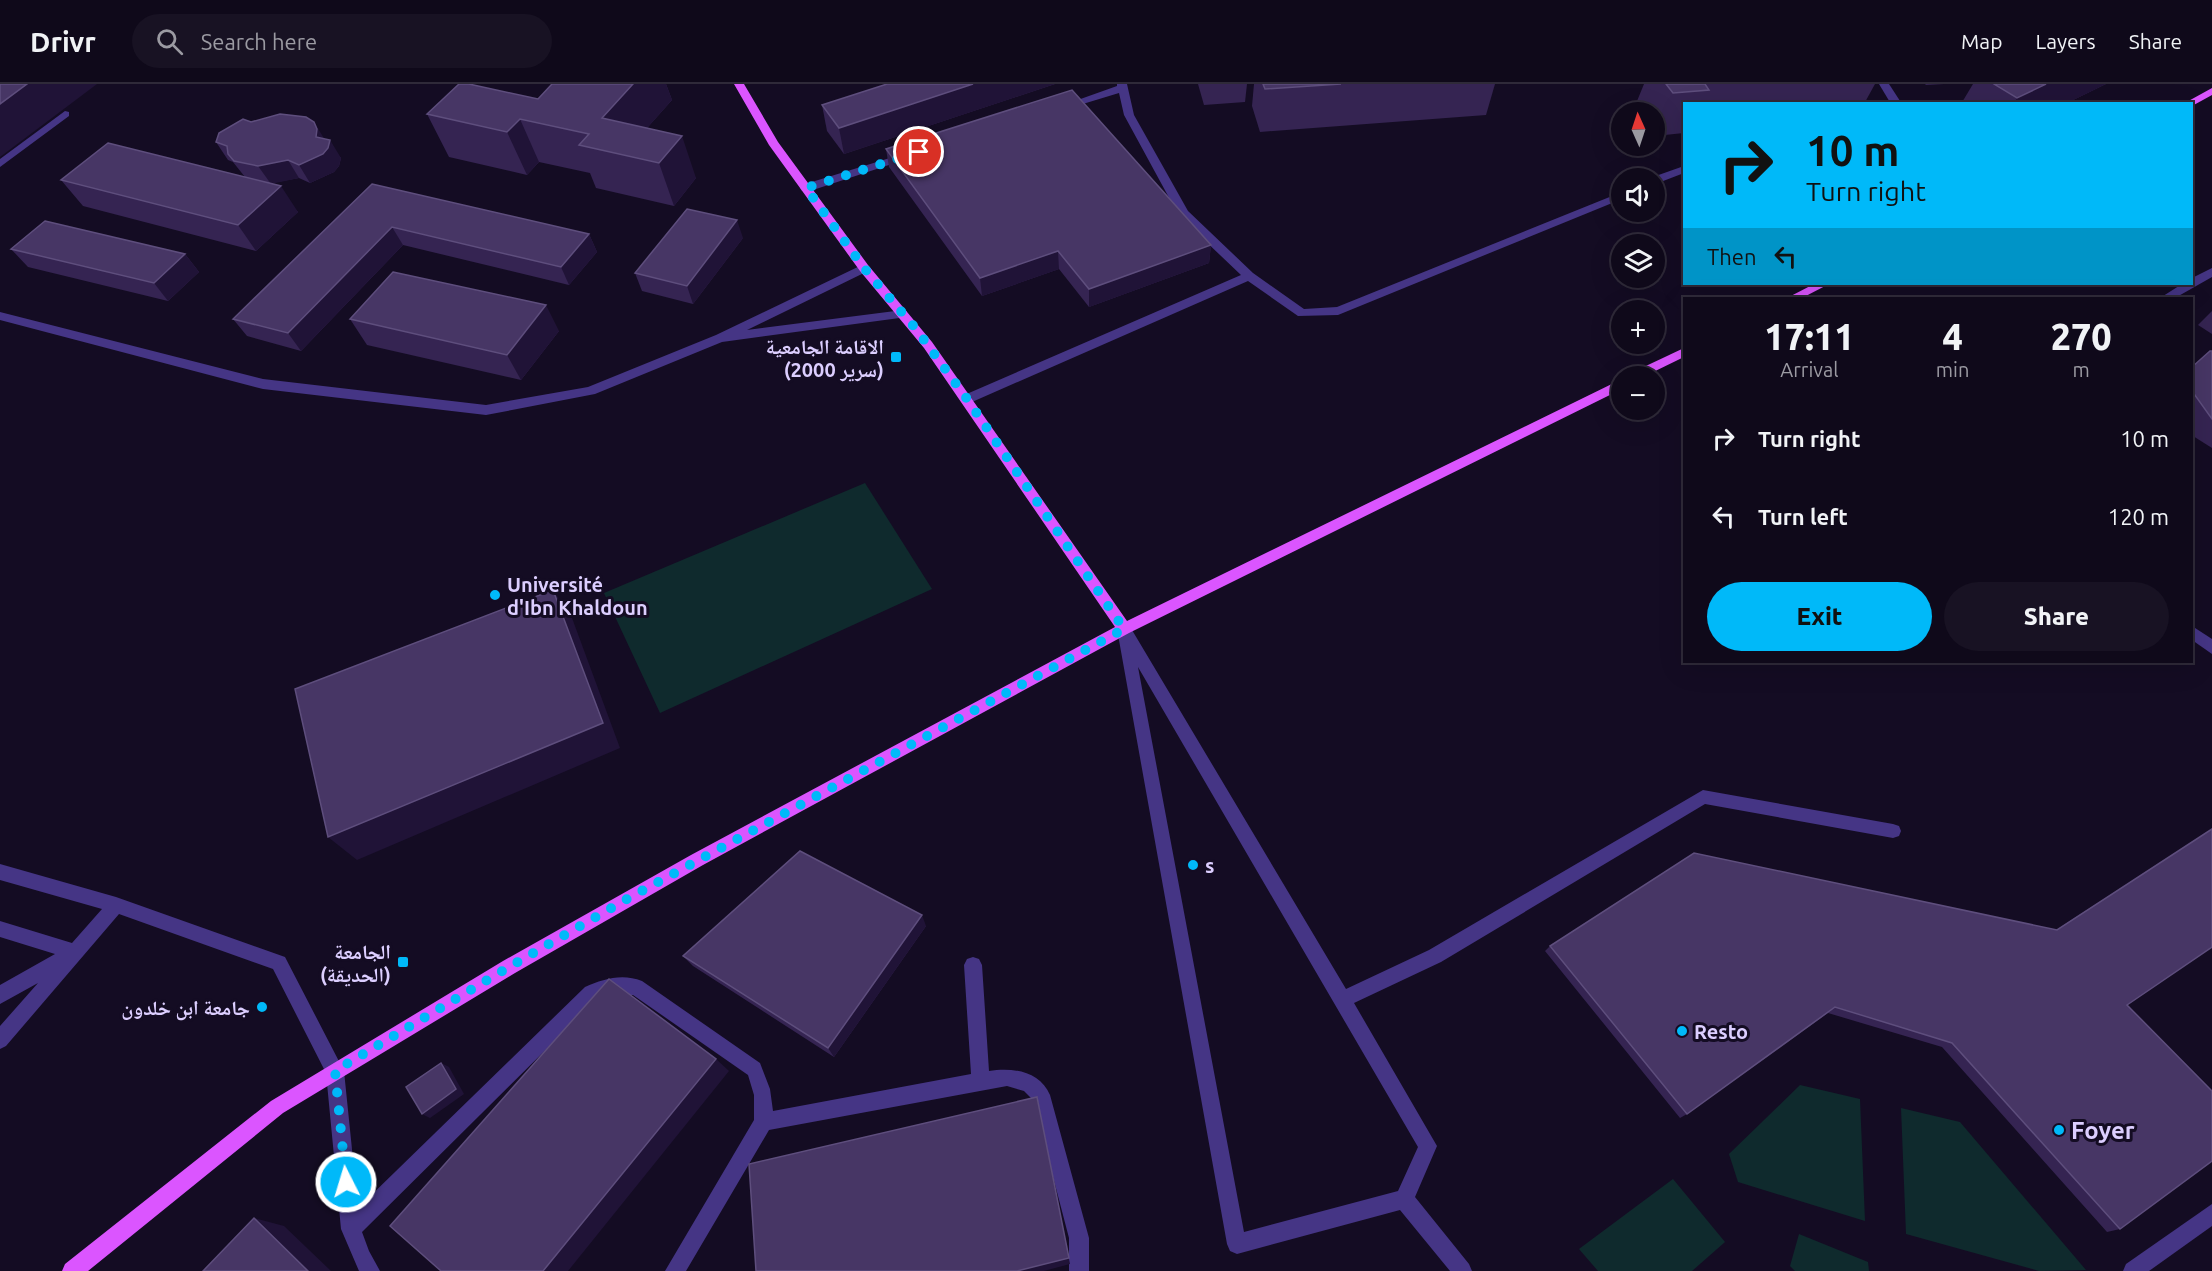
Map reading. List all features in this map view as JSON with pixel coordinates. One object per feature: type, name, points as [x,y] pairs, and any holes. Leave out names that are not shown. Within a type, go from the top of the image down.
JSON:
[{"type":"main road","points":[[739,84],[773,143],[864,268],[903,314],[967,399],[1124,629]]},
{"type":"main road","points":[[2192,102],[2212,92]]},
{"type":"main road","points":[[1795,297],[1821,285]]},
{"type":"main road","points":[[1655,366],[1683,352]]},
{"type":"main road","points":[[72,1271],[277,1107],[602,914],[1124,629],[1611,388]]},
{"type":"street","points":[[1884,84],[1896,102]]},
{"type":"street","points":[[1055,110],[1122,86],[1129,115],[1183,213],[1249,276],[1302,313],[1338,311],[1611,199]]},
{"type":"street","points":[[0,164],[65,114]]},
{"type":"street","points":[[806,188],[919,152]]},
{"type":"street","points":[[1665,177],[1683,169]]},
{"type":"street","points":[[0,316],[263,384],[486,410],[590,391],[720,338],[864,268]]},
{"type":"street","points":[[2193,283],[2212,272]]},
{"type":"street","points":[[967,399],[1249,276]]},
{"type":"street","points":[[2168,297],[2189,285]]},
{"type":"street","points":[[720,338],[903,314]]},
{"type":"street","points":[[1124,629],[1428,1146],[1404,1200]]},
{"type":"street","points":[[1124,629],[1238,1244],[1404,1200]]},
{"type":"street","points":[[2193,633],[2212,648]]},
{"type":"street","points":[[1342,1000],[1435,956],[1703,797],[1893,831]]},
{"type":"street","points":[[0,872],[116,905],[279,963],[335,1071],[351,1229],[361,1257],[370,1271]]},
{"type":"street","points":[[0,1040],[116,905]]},
{"type":"street","points":[[0,929],[75,952]]},
{"type":"street","points":[[0,995],[75,952]]},
{"type":"street","points":[[973,964],[981,1082]]},
{"type":"street","points":[[351,1229],[591,993],[607,986],[623,985],[636,987],[754,1069],[762,1084],[765,1102],[763,1122],[675,1271]]},
{"type":"street","points":[[763,1122],[1006,1077],[1029,1083],[1041,1095],[1078,1238],[1079,1271]]},
{"type":"street","points":[[1404,1200],[1462,1271]]},
{"type":"street","points":[[2133,1271],[2212,1214]]},
{"type":"green space","points":[[865,483],[932,589],[660,713],[604,593]]},
{"type":"green space","points":[[1800,1085],[1860,1099],[1865,1221],[1738,1182],[1729,1154]]},
{"type":"green space","points":[[1901,1108],[1960,1122],[2086,1270],[2039,1271],[1906,1234]]},
{"type":"green space","points":[[1673,1179],[1725,1242],[1692,1271],[1598,1271],[1579,1249]]},
{"type":"green space","points":[[1799,1234],[1868,1262],[1869,1271],[1795,1271],[1790,1266]]},
{"type":"building","points":[[0,84],[27,84],[0,104]]},
{"type":"building","points":[[459,84],[469,84],[538,99],[552,84],[633,84],[602,118],[682,136],[659,163],[579,145],[589,134],[520,119],[507,132],[427,114]]},
{"type":"building","points":[[887,84],[973,84],[839,128],[822,105]]},
{"type":"building","points":[[1263,84],[1341,84],[1265,89]]},
{"type":"building","points":[[1666,84],[1705,84],[1709,90],[1673,93]]},
{"type":"building","points":[[1994,84],[2046,84],[2017,98]]},
{"type":"building","points":[[1072,90],[1211,245],[1089,289],[1058,251],[980,278],[886,149]]},
{"type":"building","points":[[280,114],[306,117],[314,122],[317,129],[316,137],[330,140],[328,148],[323,154],[299,165],[288,160],[258,166],[234,161],[228,154],[227,146],[216,142],[219,133],[243,119],[251,122]]},
{"type":"building","points":[[108,143],[281,186],[238,225],[61,180]]},
{"type":"building","points":[[372,184],[589,234],[561,267],[392,227],[288,333],[233,319]]},
{"type":"building","points":[[687,209],[737,220],[687,286],[635,273]]},
{"type":"building","points":[[45,221],[185,254],[154,283],[11,249]]},
{"type":"building","points":[[393,272],[546,305],[507,355],[350,319]]},
{"type":"building","points":[[2212,351],[2212,419],[2193,392],[2193,366]]},
{"type":"building","points":[[553,590],[603,723],[328,837],[295,689]]},
{"type":"building","points":[[2212,829],[2212,947],[2127,1005],[2212,1091],[2212,1161],[2120,1229],[1952,1043],[1835,1007],[1687,1114],[1550,946],[1694,853],[2057,930]]},
{"type":"building","points":[[800,851],[922,915],[828,1048],[683,956]]},
{"type":"building","points":[[609,979],[716,1059],[543,1271],[441,1271],[390,1226]]},
{"type":"building","points":[[441,1063],[456,1089],[422,1114],[406,1087]]},
{"type":"building","points":[[1037,1097],[1069,1258],[1017,1271],[756,1271],[749,1164]]},
{"type":"building","points":[[254,1218],[308,1271],[203,1271]]},
{"type":"place","name":"الاقامة الجامعية (2000 سرير)","points":[[896,357]]},
{"type":"place","name":"Université d'Ibn Khaldoun","points":[[495,595]]},
{"type":"place","name":"s","points":[[1193,865]]},
{"type":"place","name":"الجامعة (الحديقة)","points":[[403,962]]},
{"type":"place","name":"جامعة ابن خلدون","points":[[262,1007]]},
{"type":"place","name":"Resto","points":[[1682,1031]]},
{"type":"place","name":"Foyer","points":[[2059,1130]]},
{"type":"route","points":[[346,1182],[335,1071],[627,899],[1124,629],[967,399],[916,329],[864,268],[806,188],[919,152]]}]
